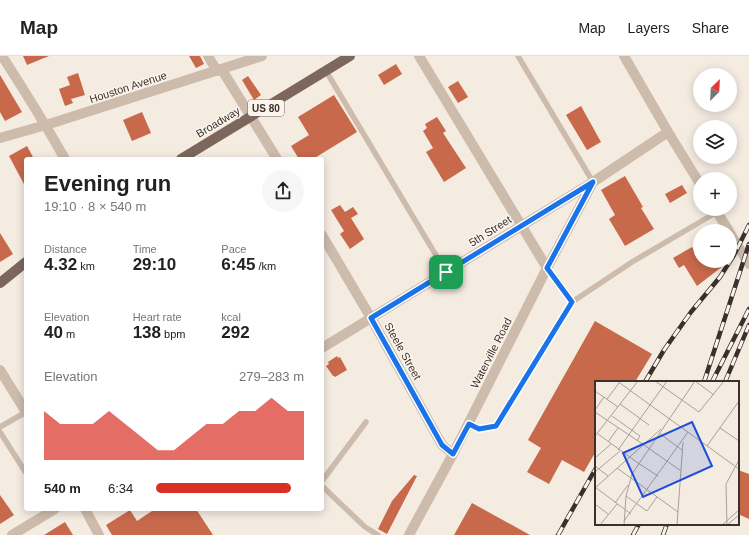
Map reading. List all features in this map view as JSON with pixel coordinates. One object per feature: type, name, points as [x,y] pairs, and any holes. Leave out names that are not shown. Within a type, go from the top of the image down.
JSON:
[{"type":"main road","name":"Broadway","points":[[184,157],[326,71],[345,57]]},
{"type":"main road","points":[[0,283],[24,264]]},
{"type":"street","points":[[2,56],[46,125],[64,157]]},
{"type":"street","points":[[208,56],[251,116],[276,157]]},
{"type":"street","name":"Houston Avenue","points":[[0,138],[220,71],[262,56]]},
{"type":"street","points":[[419,56],[547,268]]},
{"type":"street","points":[[624,56],[693,173]]},
{"type":"street","name":"5th Street","points":[[324,347],[593,182],[668,132]]},
{"type":"street","name":"Waterville Road","points":[[409,535],[469,424],[547,268],[593,182]]},
{"type":"street","name":"Steele Street","points":[[324,238],[371,318],[442,445],[453,454]]},
{"type":"street","points":[[737,245],[749,264]]},
{"type":"street","points":[[0,370],[24,409]]},
{"type":"street","points":[[12,535],[50,511]]},
{"type":"street","points":[[85,511],[99,535]]},
{"type":"lane","points":[[518,56],[593,182]]},
{"type":"lane","points":[[326,71],[446,272]]},
{"type":"lane","points":[[469,424],[479,429],[496,426],[572,302],[632,262],[706,216]]},
{"type":"lane","points":[[547,268],[572,302]]},
{"type":"lane","points":[[0,427],[24,413]]},
{"type":"lane","points":[[324,478],[366,422]]},
{"type":"lane","points":[[0,432],[24,470]]},
{"type":"lane","points":[[324,488],[365,527],[378,535]]},
{"type":"building","points":[[23,56],[49,56],[27,65]]},
{"type":"building","points":[[189,56],[200,56],[204,64],[196,68]]},
{"type":"building","points":[[396,64],[402,74],[384,85],[378,75]]},
{"type":"building","points":[[78,73],[85,95],[71,99],[73,103],[65,106],[59,89],[70,85],[67,77]]},
{"type":"building","points":[[0,75],[22,112],[5,121],[0,112]]},
{"type":"building","points":[[248,76],[261,95],[254,100],[242,80]]},
{"type":"building","points":[[458,81],[468,97],[458,103],[448,87]]},
{"type":"building","points":[[334,95],[357,132],[316,157],[298,157],[291,146],[309,135],[298,117]]},
{"type":"building","points":[[581,106],[601,142],[587,150],[566,115]]},
{"type":"building","points":[[142,112],[151,133],[132,141],[123,120]]},
{"type":"building","points":[[437,117],[446,131],[443,133],[466,168],[444,182],[426,152],[433,148],[423,131],[427,128],[425,124]]},
{"type":"building","points":[[27,146],[33,157],[24,157],[24,184],[9,156]]},
{"type":"building","points":[[625,176],[643,207],[641,208],[654,229],[625,246],[609,219],[615,215],[601,190]]},
{"type":"building","points":[[682,185],[687,193],[670,203],[665,194]]},
{"type":"building","points":[[340,205],[345,212],[353,207],[358,214],[351,218],[364,239],[350,249],[340,234],[344,231],[331,210]]},
{"type":"building","points":[[0,233],[13,254],[0,262]]},
{"type":"building","points":[[692,247],[693,268],[720,268],[697,286],[684,265],[679,268],[673,258]]},
{"type":"building","points":[[595,321],[652,354],[636,381],[595,381],[595,453],[584,472],[562,460],[549,484],[527,472],[541,448],[528,440]]},
{"type":"building","points":[[337,356],[338,358],[340,357],[347,370],[335,377],[326,366],[329,364],[328,362]]},
{"type":"building","points":[[739,470],[749,474],[749,519],[739,514]]},
{"type":"building","points":[[414,475],[417,476],[387,534],[378,529],[392,501]]},
{"type":"building","points":[[0,495],[14,515],[0,524]]},
{"type":"building","points":[[472,503],[530,535],[454,535]]},
{"type":"building","points":[[128,511],[131,511],[137,521],[152,511],[197,511],[213,535],[112,535],[106,525]]},
{"type":"building","points":[[65,522],[73,535],[44,535]]},
{"type":"railway","points":[[646,381],[664,350],[691,312],[720,277],[734,255],[749,225]]},
{"type":"railway","points":[[704,381],[749,244]]},
{"type":"railway","points":[[713,381],[749,309]]},
{"type":"railway","points":[[725,381],[749,325]]},
{"type":"railway","points":[[558,535],[595,470]]},
{"type":"railway","points":[[633,535],[638,525]]},
{"type":"railway","points":[[663,535],[667,525]]},
{"type":"route","points":[[593,182],[547,268],[572,302],[496,426],[479,429],[469,424],[453,454],[442,445],[371,318],[446,272],[593,182]]}]
